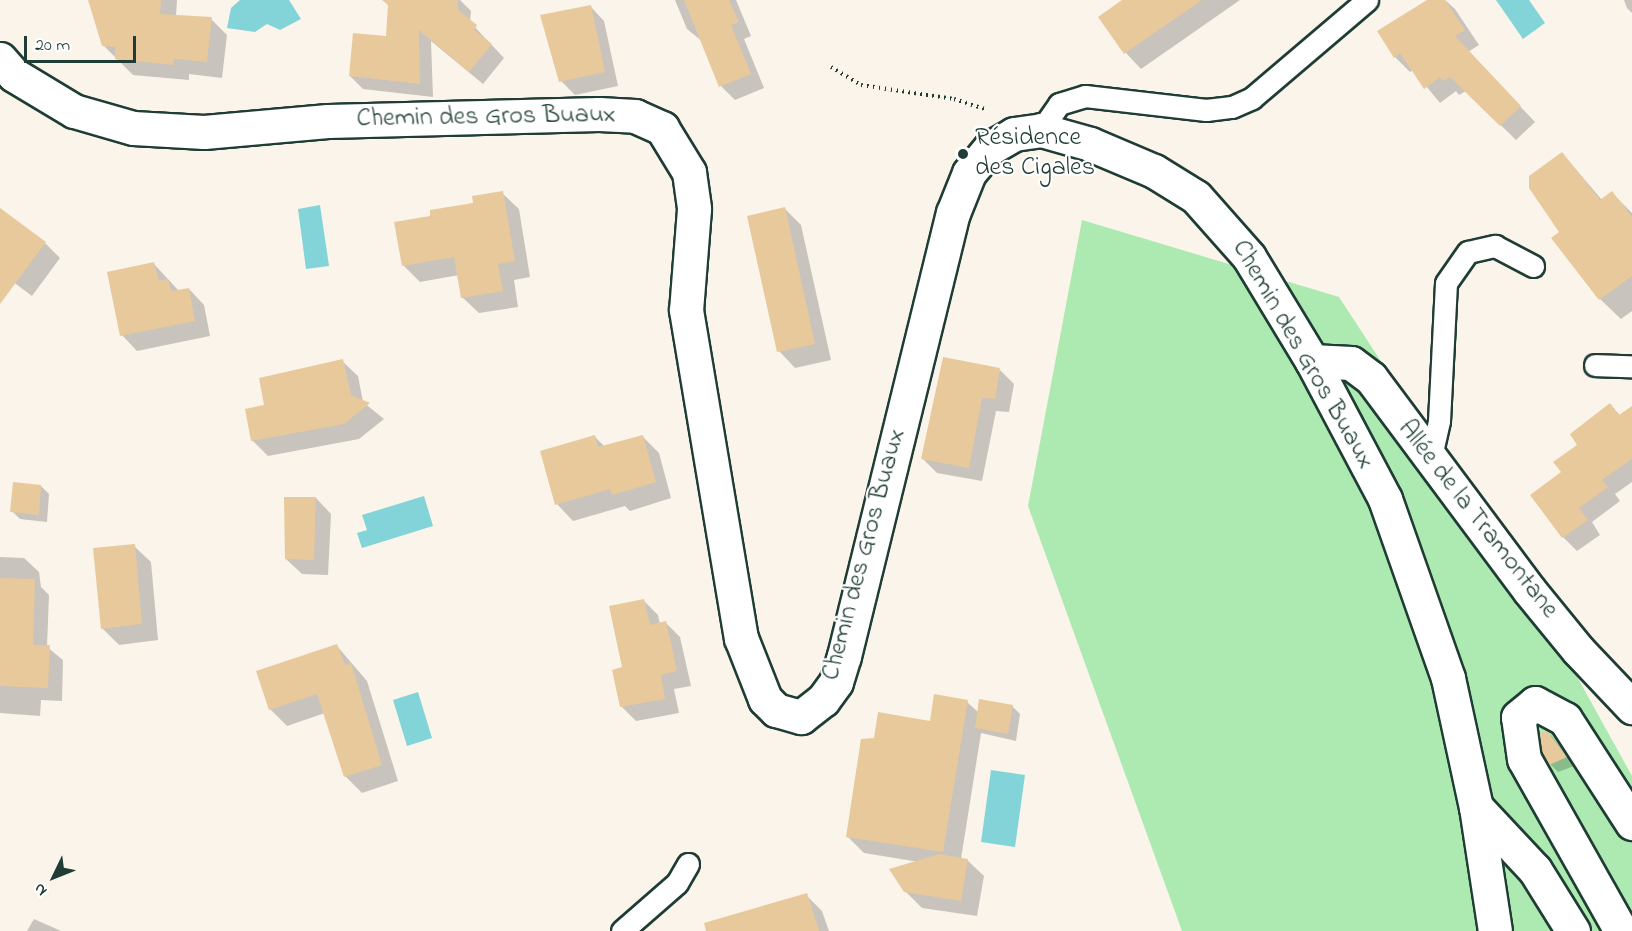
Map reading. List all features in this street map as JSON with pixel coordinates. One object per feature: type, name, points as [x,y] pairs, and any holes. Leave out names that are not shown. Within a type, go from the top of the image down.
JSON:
[{"type":"street","name":"Chemin des Gros Buaux","points":[[0,59],[14,75],[74,111],[133,128],[204,132],[328,121],[599,114],[635,116],[662,128],[689,172],[694,209],[686,310],[741,638],[765,699],[776,711],[801,717],[812,711],[829,691],[844,656],[953,213],[969,173],[990,148],[1028,132],[1090,144],[1143,166],[1196,197],[1250,257],[1311,361],[1385,498],[1448,678],[1476,807],[1495,931]]},
{"type":"street","name":"Allée de la Tramontane","points":[[1311,361],[1340,361],[1362,369],[1430,461],[1572,643],[1632,707]]},
{"type":"street","points":[[1621,931],[1524,759],[1518,717],[1535,704],[1564,719],[1632,823]]},
{"type":"street","points":[[1476,807],[1535,870],[1573,931]]},
{"type":"lane","points":[[1028,132],[1059,104],[1085,96],[1206,110],[1232,107],[1252,98],[1367,0]]},
{"type":"lane","points":[[1430,461],[1439,421],[1446,283],[1468,252],[1495,246],[1533,266]]},
{"type":"lane","points":[[1595,365],[1632,366]]},
{"type":"lane","points":[[622,931],[677,883],[688,864]]},
{"type":"path","points":[[831,67],[861,85],[954,99],[992,112],[1028,132]]},
{"type":"green space","points":[[1082,220],[1339,297],[1523,579],[1632,776],[1632,931],[1182,931],[1028,506]]},
{"type":"water","points":[[240,0],[289,0],[301,19],[280,30],[267,24],[255,32],[227,28],[231,8]]},
{"type":"water","points":[[1496,0],[1529,0],[1545,23],[1523,39]]},
{"type":"water","points":[[320,205],[329,266],[306,269],[298,209]]},
{"type":"water","points":[[424,496],[433,526],[362,548],[357,533],[367,530],[362,515]]},
{"type":"water","points":[[418,692],[432,738],[407,746],[393,700]]},
{"type":"water","points":[[991,770],[1025,775],[1015,847],[981,842]]},
{"type":"building","points":[[88,0],[161,0],[160,14],[212,17],[207,62],[174,59],[173,65],[115,59],[115,47],[102,46]]},
{"type":"building","points":[[383,0],[458,0],[458,10],[477,25],[474,30],[492,44],[469,72],[419,30],[420,84],[349,76],[353,33],[386,36],[388,5]]},
{"type":"building","points":[[684,0],[729,0],[739,22],[731,25],[751,74],[719,87]]},
{"type":"building","points":[[1122,0],[1202,0],[1124,54],[1098,17]]},
{"type":"building","points":[[1427,0],[1445,0],[1465,30],[1455,36],[1521,106],[1500,126],[1450,77],[1443,81],[1440,77],[1424,89],[1400,53],[1394,58],[1377,31]]},
{"type":"building","points":[[591,5],[605,72],[559,82],[540,15]]},
{"type":"building","points":[[1562,152],[1600,200],[1612,191],[1632,217],[1632,276],[1599,300],[1551,238],[1559,232],[1529,188],[1529,176]]},
{"type":"building","points":[[503,191],[515,261],[498,264],[503,291],[461,298],[454,257],[402,266],[394,222],[430,216],[430,210],[473,203],[472,196]]},
{"type":"building","points":[[785,207],[815,344],[777,352],[747,216]]},
{"type":"building","points":[[0,208],[46,242],[0,304]]},
{"type":"building","points":[[154,262],[159,281],[168,279],[171,291],[189,288],[195,321],[120,336],[107,272]]},
{"type":"building","points":[[943,357],[1000,368],[995,399],[982,398],[969,468],[921,459]]},
{"type":"building","points":[[343,359],[351,395],[370,403],[344,424],[251,441],[245,409],[264,405],[259,378]]},
{"type":"building","points":[[1610,403],[1619,415],[1632,406],[1632,459],[1602,480],[1608,487],[1579,508],[1588,520],[1562,538],[1530,495],[1561,472],[1553,462],[1577,445],[1570,434]]},
{"type":"building","points":[[595,435],[598,447],[643,435],[656,482],[612,495],[610,489],[555,505],[540,451]]},
{"type":"building","points":[[13,482],[41,485],[39,515],[10,512]]},
{"type":"building","points":[[284,497],[316,497],[314,560],[285,559]]},
{"type":"building","points":[[135,544],[142,624],[101,629],[93,548]]},
{"type":"building","points":[[0,578],[35,579],[33,645],[50,645],[48,688],[0,686]]},
{"type":"building","points":[[644,599],[650,625],[666,621],[677,671],[661,675],[665,699],[620,707],[612,670],[622,667],[609,606]]},
{"type":"building","points":[[337,644],[345,665],[351,663],[382,765],[344,777],[317,694],[269,710],[256,671]]},
{"type":"building","points":[[934,694],[968,700],[943,852],[846,837],[861,739],[874,738],[878,712],[930,721]]},
{"type":"building","points":[[979,699],[1013,705],[1008,734],[975,728]]},
{"type":"building","points":[[1547,731],[1567,757],[1549,765],[1542,753],[1539,734]]},
{"type":"building","points":[[939,854],[968,859],[961,901],[904,892],[889,869]]},
{"type":"building","points":[[807,893],[819,931],[706,931],[704,923]]},
{"type":"place","name":"Résidence des Cigales","points":[[963,154]]}]
